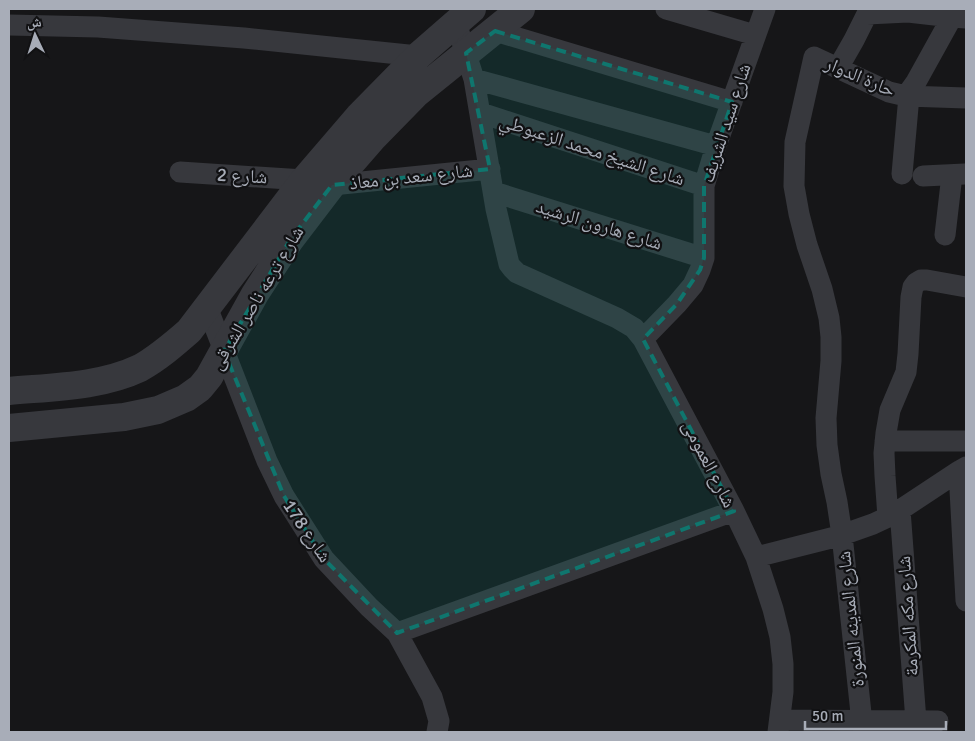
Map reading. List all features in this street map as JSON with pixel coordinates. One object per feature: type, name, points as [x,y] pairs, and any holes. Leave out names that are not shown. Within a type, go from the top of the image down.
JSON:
[{"type":"street","name":"شارع ترعه ناصر الشرقى","points":[[9,428],[124,417],[158,410],[186,398],[200,388],[209,377],[255,294],[290,240],[332,185],[372,139],[411,99],[521,9]]},
{"type":"street","points":[[666,9],[756,36]]},
{"type":"street","name":"شارع سيد الشريف","points":[[643,339],[678,304],[693,285],[700,270],[704,258],[704,186],[716,146],[765,9]]},
{"type":"street","points":[[838,68],[868,11],[908,12],[959,18],[908,96],[902,174]]},
{"type":"street","name":"شارع ترعه ناصر الشرقى","points":[[9,390],[80,384],[111,379],[140,368],[166,352],[189,331],[304,180],[358,116],[418,56],[464,16]]},
{"type":"street","points":[[464,16],[466,53],[474,79],[494,192]]},
{"type":"street","points":[[9,25],[98,28],[244,38],[418,56]]},
{"type":"street","points":[[495,31],[732,102]]},
{"type":"street","name":"حارة الدوار","points":[[814,57],[889,92],[908,96],[966,97]]},
{"type":"street","name":"شارع المدينه المنورة","points":[[814,57],[795,142],[794,186],[807,245],[822,289],[832,337],[826,418],[827,445],[842,535],[863,726]]},
{"type":"street","points":[[474,79],[716,146]]},
{"type":"street","name":"شارع الشيخ محمد الزعبوطي","points":[[480,113],[704,186]]},
{"type":"street","name":"شارع سعد بن معاذ","points":[[332,185],[490,169]]},
{"type":"street","name":"شارع 2","points":[[180,172],[304,180]]},
{"type":"street","points":[[923,176],[959,174],[945,235]]},
{"type":"street","name":"شارع هارون الرشيد","points":[[494,192],[704,258]]},
{"type":"street","name":"شارع العمومى","points":[[494,192],[496,209],[510,264],[517,273],[617,318],[634,328],[643,339],[734,511],[756,557],[780,637],[783,664],[783,692],[779,726]]},
{"type":"street","name":"شارع مكه المكرمة","points":[[916,721],[894,514],[885,476],[885,441],[890,410],[906,372],[913,287],[921,280],[927,280],[966,287]]},
{"type":"street","name":"شارع 178","points":[[207,307],[267,461],[284,496],[324,559],[369,607],[397,633],[432,697],[439,721],[437,732]]},
{"type":"street","points":[[885,441],[966,441]]},
{"type":"street","points":[[756,557],[842,535],[894,514],[962,469]]},
{"type":"street","points":[[962,469],[966,601]]},
{"type":"street","points":[[397,633],[734,511]]},
{"type":"street","points":[[779,726],[863,726],[938,721]]},
{"type":"highlighted area","points":[[495,31],[732,102],[704,186],[704,258],[700,270],[677,304],[643,339],[734,511],[397,633],[324,559],[284,496],[224,351],[290,240],[332,185],[490,169],[466,53]]}]
